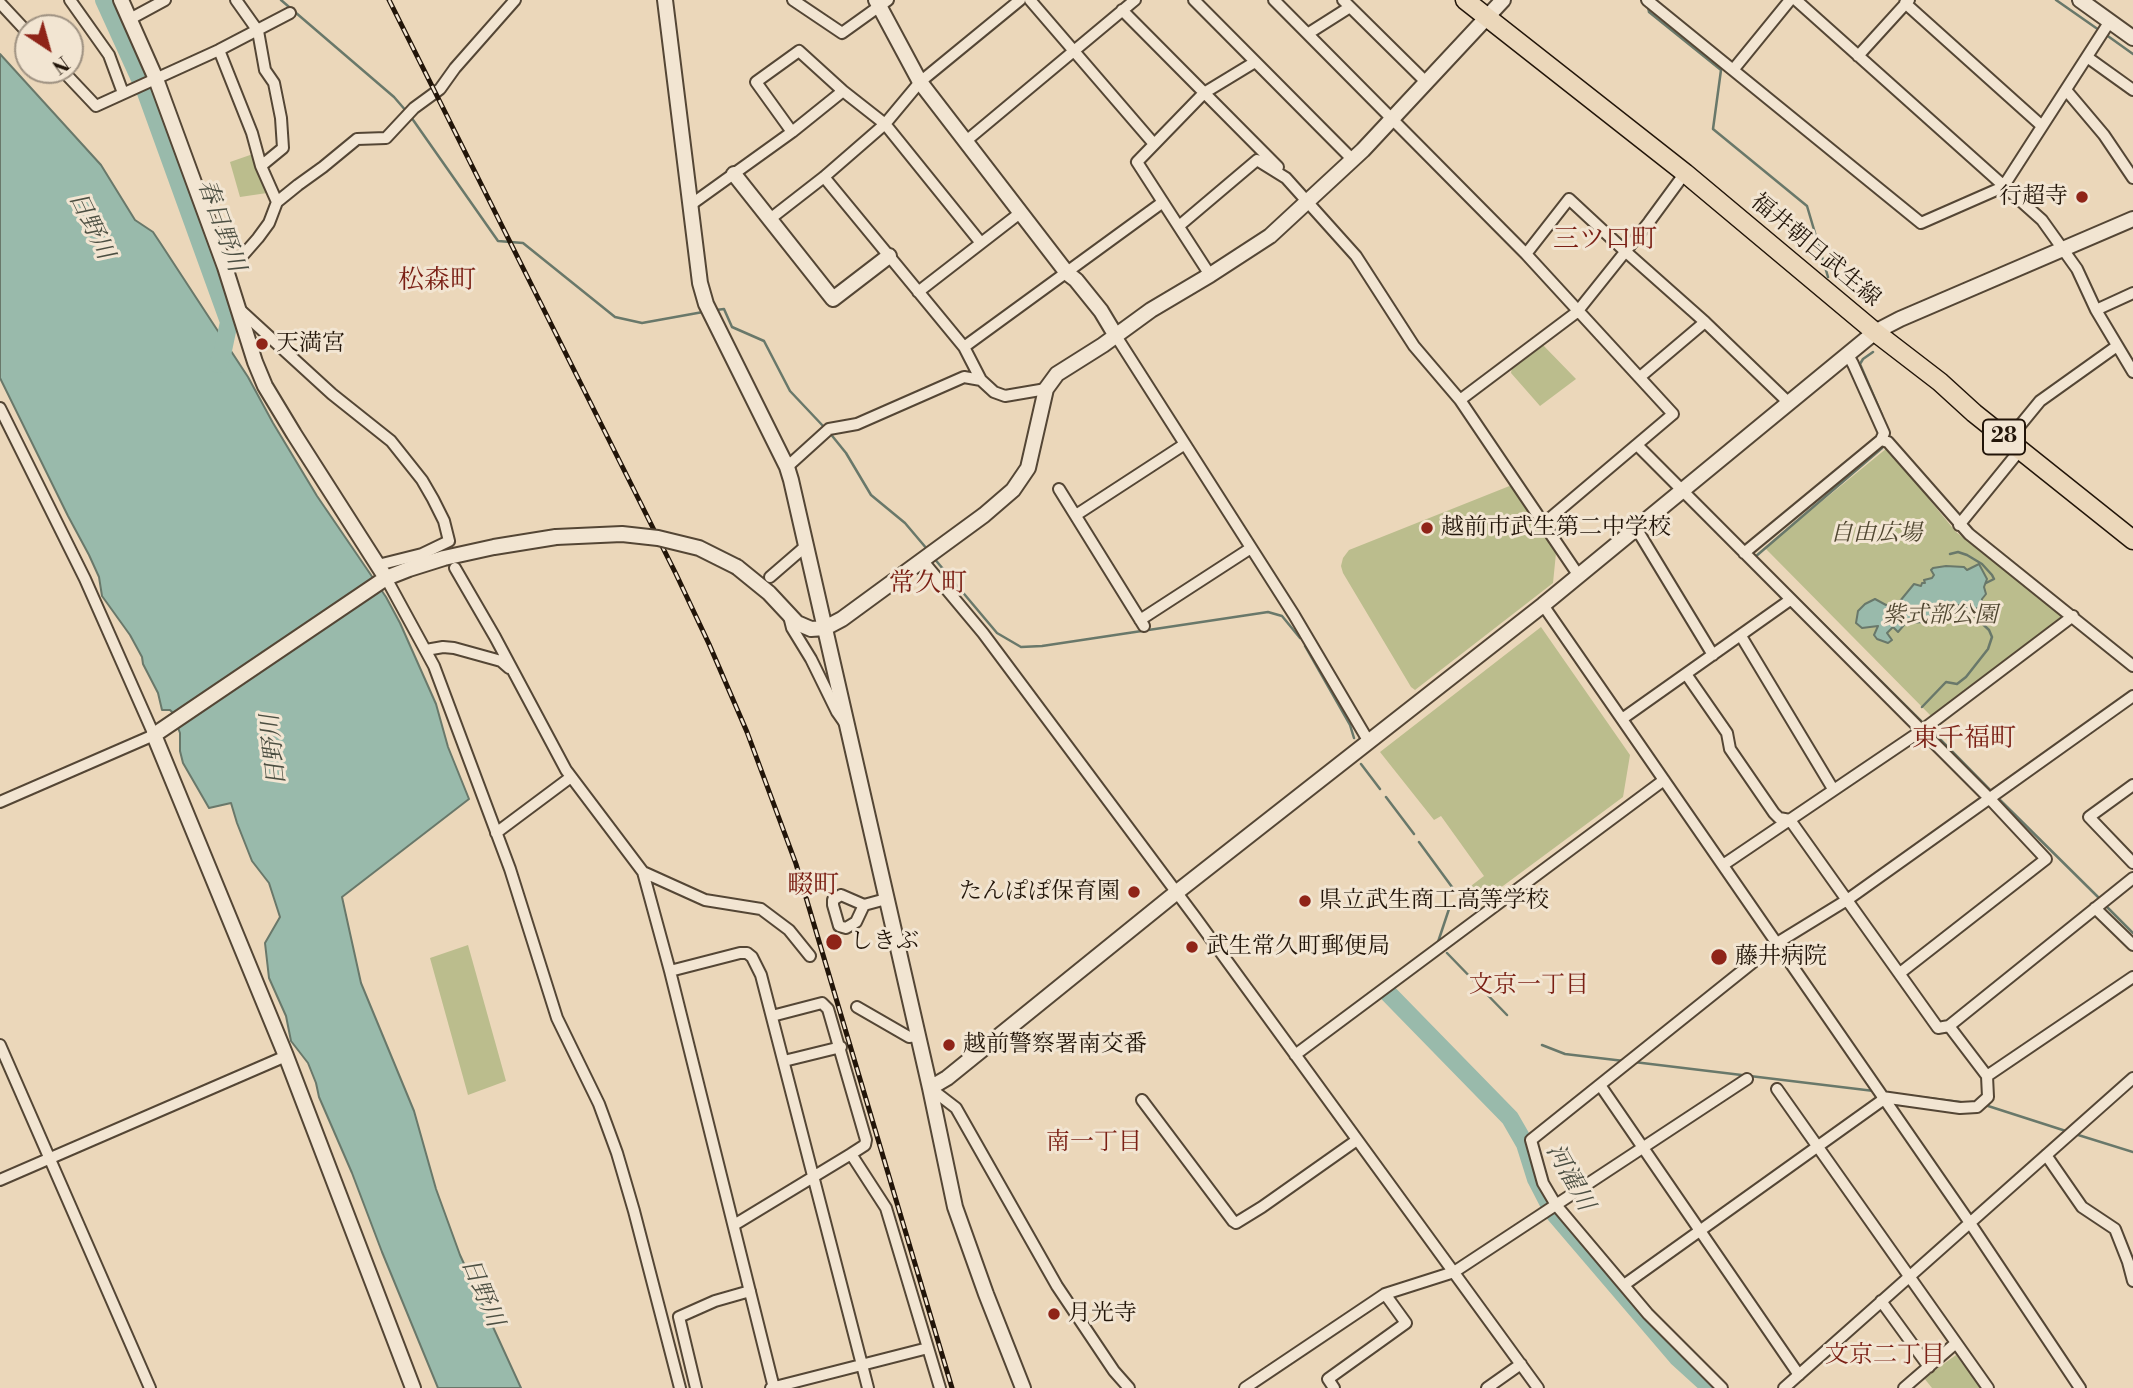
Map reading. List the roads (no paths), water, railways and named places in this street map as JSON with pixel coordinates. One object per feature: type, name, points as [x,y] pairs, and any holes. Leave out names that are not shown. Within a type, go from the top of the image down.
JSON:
[{"type":"main road","name":"福井朝日武生線","points":[[1465,0],[1685,173],[1875,332],[1940,382],[1973,413],[2133,540]]},
{"type":"street","points":[[70,0],[109,55],[127,91]]},
{"type":"street","points":[[121,0],[225,267],[265,386],[378,565],[383,580],[426,650],[445,694],[521,901],[557,1018],[595,1094],[617,1153],[680,1388]]},
{"type":"street","points":[[130,19],[165,0]]},
{"type":"street","points":[[236,0],[258,31],[265,69],[274,83],[281,118],[283,148],[261,166]]},
{"type":"street","points":[[225,267],[244,254],[258,238],[269,223],[277,202],[357,139],[386,138],[414,108],[440,89],[515,0]]},
{"type":"street","points":[[665,0],[700,283],[710,311],[787,467],[807,545],[955,1207],[1023,1388]]},
{"type":"street","points":[[793,0],[842,33],[881,2],[920,82],[1067,273],[1101,311],[1294,615],[1369,742]]},
{"type":"street","points":[[770,219],[886,124],[920,82],[1020,0]]},
{"type":"street","points":[[1030,0],[1154,144]]},
{"type":"street","points":[[966,141],[1135,0]]},
{"type":"street","points":[[1194,0],[1353,160]]},
{"type":"street","points":[[1274,0],[1526,254],[1673,414],[1543,524]]},
{"type":"street","points":[[0,802],[154,735],[383,580],[444,558],[494,547],[556,537],[622,534],[658,538],[699,548],[737,567],[807,629],[825,628],[985,515],[1013,490],[1028,468],[1046,389],[1058,374],[1151,310],[1262,243],[1353,160],[1503,0]]},
{"type":"street","points":[[1647,0],[1921,223],[2003,187],[2105,29]]},
{"type":"street","points":[[1733,70],[1790,0]]},
{"type":"street","points":[[1796,0],[2042,220],[2077,268],[2096,310],[2133,372]]},
{"type":"street","points":[[2080,0],[2105,29],[2133,38]]},
{"type":"street","points":[[1858,56],[1907,2],[2042,126]]},
{"type":"street","points":[[0,3],[14,18]]},
{"type":"street","points":[[1309,33],[1346,4],[1427,83]]},
{"type":"street","points":[[1122,10],[1309,201],[1356,256],[1415,346],[1460,400],[1579,576]]},
{"type":"street","points":[[75,84],[96,106],[219,50],[290,13]]},
{"type":"street","points":[[219,50],[261,166],[277,202]]},
{"type":"street","points":[[792,132],[756,82],[799,51],[843,91],[886,124],[981,243]]},
{"type":"street","points":[[2087,57],[2133,90]]},
{"type":"street","points":[[1210,275],[1137,162],[1204,93],[1255,62]]},
{"type":"street","points":[[2066,90],[2104,135],[2133,178]]},
{"type":"street","points":[[689,206],[792,132],[843,91]]},
{"type":"street","points":[[1179,226],[1257,160],[1286,178]]},
{"type":"street","points":[[1460,400],[1577,312],[1667,200],[1685,173]]},
{"type":"street","points":[[734,174],[833,299],[889,256]]},
{"type":"street","points":[[824,177],[964,347],[981,380],[994,392],[1004,396],[1046,389]]},
{"type":"street","points":[[1526,254],[1569,199],[1705,322],[1789,403]]},
{"type":"street","points":[[964,347],[1163,202]]},
{"type":"street","points":[[919,292],[1020,213]]},
{"type":"street","points":[[930,1088],[947,1078],[1177,892],[1543,605],[1875,332],[2133,219]]},
{"type":"street","points":[[2096,310],[2133,293]]},
{"type":"street","points":[[238,307],[332,394],[391,441],[422,480],[433,499],[449,541],[422,554],[378,565]]},
{"type":"street","points":[[1640,377],[1705,322]]},
{"type":"street","points":[[1959,524],[2014,445],[2040,401],[2116,346]]},
{"type":"street","points":[[1744,553],[1881,440],[1884,433],[1848,355]]},
{"type":"street","points":[[787,467],[830,429],[857,424],[964,377],[981,380]]},
{"type":"street","points":[[0,408],[3,422],[85,579],[154,735],[286,1056],[413,1388]]},
{"type":"street","points":[[1881,440],[1888,442],[1959,524],[2133,666]]},
{"type":"street","points":[[1076,515],[1185,444]]},
{"type":"street","points":[[1637,445],[2046,859],[1900,973]]},
{"type":"street","points":[[1059,489],[1142,623],[1251,548]]},
{"type":"street","points":[[1636,528],[1713,655]]},
{"type":"street","points":[[770,576],[807,545]]},
{"type":"street","points":[[928,556],[1177,892],[1538,1388]]},
{"type":"street","points":[[455,568],[514,672],[555,752],[643,872],[773,1388],[928,1348]]},
{"type":"street","points":[[1622,719],[1790,600]]},
{"type":"street","points":[[1543,605],[1970,1223],[2080,1388]]},
{"type":"street","points":[[789,615],[792,628],[848,728]]},
{"type":"street","points":[[1723,866],[1921,731],[2073,616]]},
{"type":"street","points":[[1741,636],[1833,789]]},
{"type":"street","points":[[426,650],[443,647],[485,656],[501,661],[514,672]]},
{"type":"street","points":[[1686,674],[1727,733],[1730,750],[1774,813],[1779,818],[1790,820],[1938,1028],[1949,1026],[2133,878]]},
{"type":"street","points":[[1722,1388],[1648,1314],[1556,1205],[1542,1182],[1531,1140],[1777,943],[1847,900],[2133,696]]},
{"type":"street","points":[[496,833],[571,777]]},
{"type":"street","points":[[1295,1055],[1664,779]]},
{"type":"street","points":[[2133,785],[2089,817],[2133,863]]},
{"type":"street","points":[[643,872],[705,900],[761,909],[789,930],[810,956]]},
{"type":"street","points":[[864,905],[886,899]]},
{"type":"street","points":[[2095,908],[2133,945]]},
{"type":"street","points":[[670,971],[747,953],[761,975],[869,1388]]},
{"type":"street","points":[[1987,1076],[2133,977]]},
{"type":"street","points":[[734,1225],[865,1145],[866,1140],[828,1009],[822,1003],[772,1016]]},
{"type":"street","points":[[857,1007],[909,1037],[918,1037]]},
{"type":"street","points":[[1624,1285],[1883,1098],[1960,1108],[1977,1107],[1988,1097],[1987,1076],[1949,1026]]},
{"type":"street","points":[[0,1045],[150,1388]]},
{"type":"street","points":[[784,1061],[841,1047]]},
{"type":"street","points":[[0,1180],[286,1056]]},
{"type":"street","points":[[1245,1388],[1385,1294],[1454,1272],[1746,1079]]},
{"type":"street","points":[[1784,1388],[2132,1080]]},
{"type":"street","points":[[1600,1085],[1799,1375]]},
{"type":"street","points":[[930,1088],[956,1108],[1057,1286],[1114,1371],[1129,1388]]},
{"type":"street","points":[[1777,1089],[1988,1388]]},
{"type":"street","points":[[1142,1100],[1236,1223],[1357,1140]]},
{"type":"street","points":[[851,1154],[886,1208],[940,1388]]},
{"type":"street","points":[[2046,1155],[2077,1200],[2115,1229],[2133,1281]]},
{"type":"street","points":[[696,1388],[679,1317],[715,1301],[750,1291]]},
{"type":"street","points":[[1334,1388],[1328,1379],[1406,1323],[1385,1294]]},
{"type":"street","points":[[1881,1301],[1929,1367]]},
{"type":"street","points":[[1904,1388],[1956,1343]]},
{"type":"street","points":[[1487,1388],[1521,1364]]},
{"type":"water","name":"日野川","points":[[0,54],[14,69],[14,84],[27,84],[101,165],[135,220],[153,232],[248,377],[317,496],[386,597],[436,704],[448,747],[469,799],[342,897],[361,983],[414,1111],[436,1189],[460,1255],[521,1388],[438,1388],[319,1097],[308,1063],[291,1041],[286,1016],[269,978],[265,943],[280,917],[269,883],[252,861],[231,803],[209,808],[183,763],[180,733],[172,712],[162,710],[158,693],[142,657],[102,596],[99,577],[89,555],[0,378]]},
{"type":"water","points":[[1979,564],[1987,579],[1981,609],[1969,611],[1958,605],[1951,613],[1937,611],[1926,622],[1903,623],[1898,632],[1893,627],[1887,633],[1892,640],[1888,643],[1874,635],[1878,626],[1862,628],[1856,623],[1858,611],[1865,604],[1875,599],[1886,605],[1895,604],[1914,584],[1921,586],[1925,583],[1924,580],[1932,578],[1933,568],[1964,567],[1967,570]]},
{"type":"waterway","name":"春日野川","points":[[104,0],[145,90],[229,322],[218,364]]},
{"type":"waterway","points":[[281,0],[394,97],[407,112]]},
{"type":"waterway","points":[[2056,0],[2099,30]]},
{"type":"waterway","points":[[1648,7],[1649,12],[1721,70],[1713,129],[1807,206],[1828,277]]},
{"type":"waterway","points":[[2105,34],[2133,54]]},
{"type":"waterway","points":[[411,117],[498,241],[523,243],[615,317],[642,323],[703,312]]},
{"type":"waterway","points":[[716,310],[724,309],[732,327],[764,341],[790,391],[824,427]]},
{"type":"waterway","points":[[1873,352],[1860,364],[1882,415]]},
{"type":"waterway","points":[[829,432],[846,453],[871,495],[905,523],[927,549]]},
{"type":"waterway","points":[[1757,559],[1755,557],[1885,443]]},
{"type":"waterway","points":[[1950,554],[1958,552],[1982,564],[1994,579],[1986,583]]},
{"type":"waterway","points":[[933,557],[997,633],[1021,647],[1268,612],[1282,616],[1300,638]]},
{"type":"waterway","points":[[1789,590],[1924,724]]},
{"type":"waterway","points":[[1922,707],[1946,682],[1957,684],[1966,677],[1988,649],[1992,637],[1989,630],[1969,611]]},
{"type":"waterway","points":[[1305,646],[1350,725],[1354,738]]},
{"type":"waterway","points":[[1929,728],[1993,793]]},
{"type":"waterway","points":[[1361,764],[1380,789]]},
{"type":"waterway","points":[[1386,797],[1414,834]]},
{"type":"waterway","points":[[1998,798],[2100,899]]},
{"type":"waterway","points":[[1419,842],[1452,887]]},
{"type":"waterway","points":[[2104,904],[2133,933]]},
{"type":"waterway","points":[[1438,942],[1449,909]]},
{"type":"waterway","points":[[1447,953],[1507,1015]]},
{"type":"waterway","name":"河濯川","points":[[1386,991],[1510,1118],[1525,1144],[1536,1179],[1553,1212],[1677,1357],[1711,1388]]},
{"type":"waterway","points":[[1542,1045],[1565,1054],[1624,1061]]},
{"type":"waterway","points":[[1634,1062],[1874,1091]]},
{"type":"waterway","points":[[1912,1096],[1968,1103]]},
{"type":"waterway","points":[[1985,1105],[2069,1132]]},
{"type":"waterway","points":[[2075,1134],[2133,1152]]},
{"type":"railway","points":[[389,0],[676,574],[747,732],[796,864],[952,1388]]},
{"type":"place","name":"行超寺","points":[[2082,197]]},
{"type":"place","name":"天満宮","points":[[262,344]]},
{"type":"place","name":"越前市武生第二中学校","points":[[1427,528]]},
{"type":"place","name":"たんぽぽ保育園","points":[[1134,892]]},
{"type":"place","name":"県立武生商工高等学校","points":[[1305,901]]},
{"type":"place","name":"しきぶ","points":[[834,942]]},
{"type":"place","name":"武生常久町郵便局","points":[[1192,947]]},
{"type":"place","name":"藤井病院","points":[[1719,957]]},
{"type":"place","name":"越前警察署南交番","points":[[949,1045]]},
{"type":"place","name":"月光寺","points":[[1054,1314]]},
{"type":"district","name":"三ツ口町","points":[[1605,241]]},
{"type":"district","name":"松森町","points":[[437,282]]},
{"type":"district","name":"常久町","points":[[928,585]]},
{"type":"district","name":"東千福町","points":[[1964,740]]},
{"type":"district","name":"畷町","points":[[813,887]]},
{"type":"district","name":"文京一丁目","points":[[1529,986]]},
{"type":"district","name":"南一丁目","points":[[1094,1143]]},
{"type":"district","name":"文京二丁目","points":[[1885,1356]]},
{"type":"park label","name":"自由広場","points":[[1876,534]]},
{"type":"park label","name":"紫式部公園","points":[[1940,616]]}]
